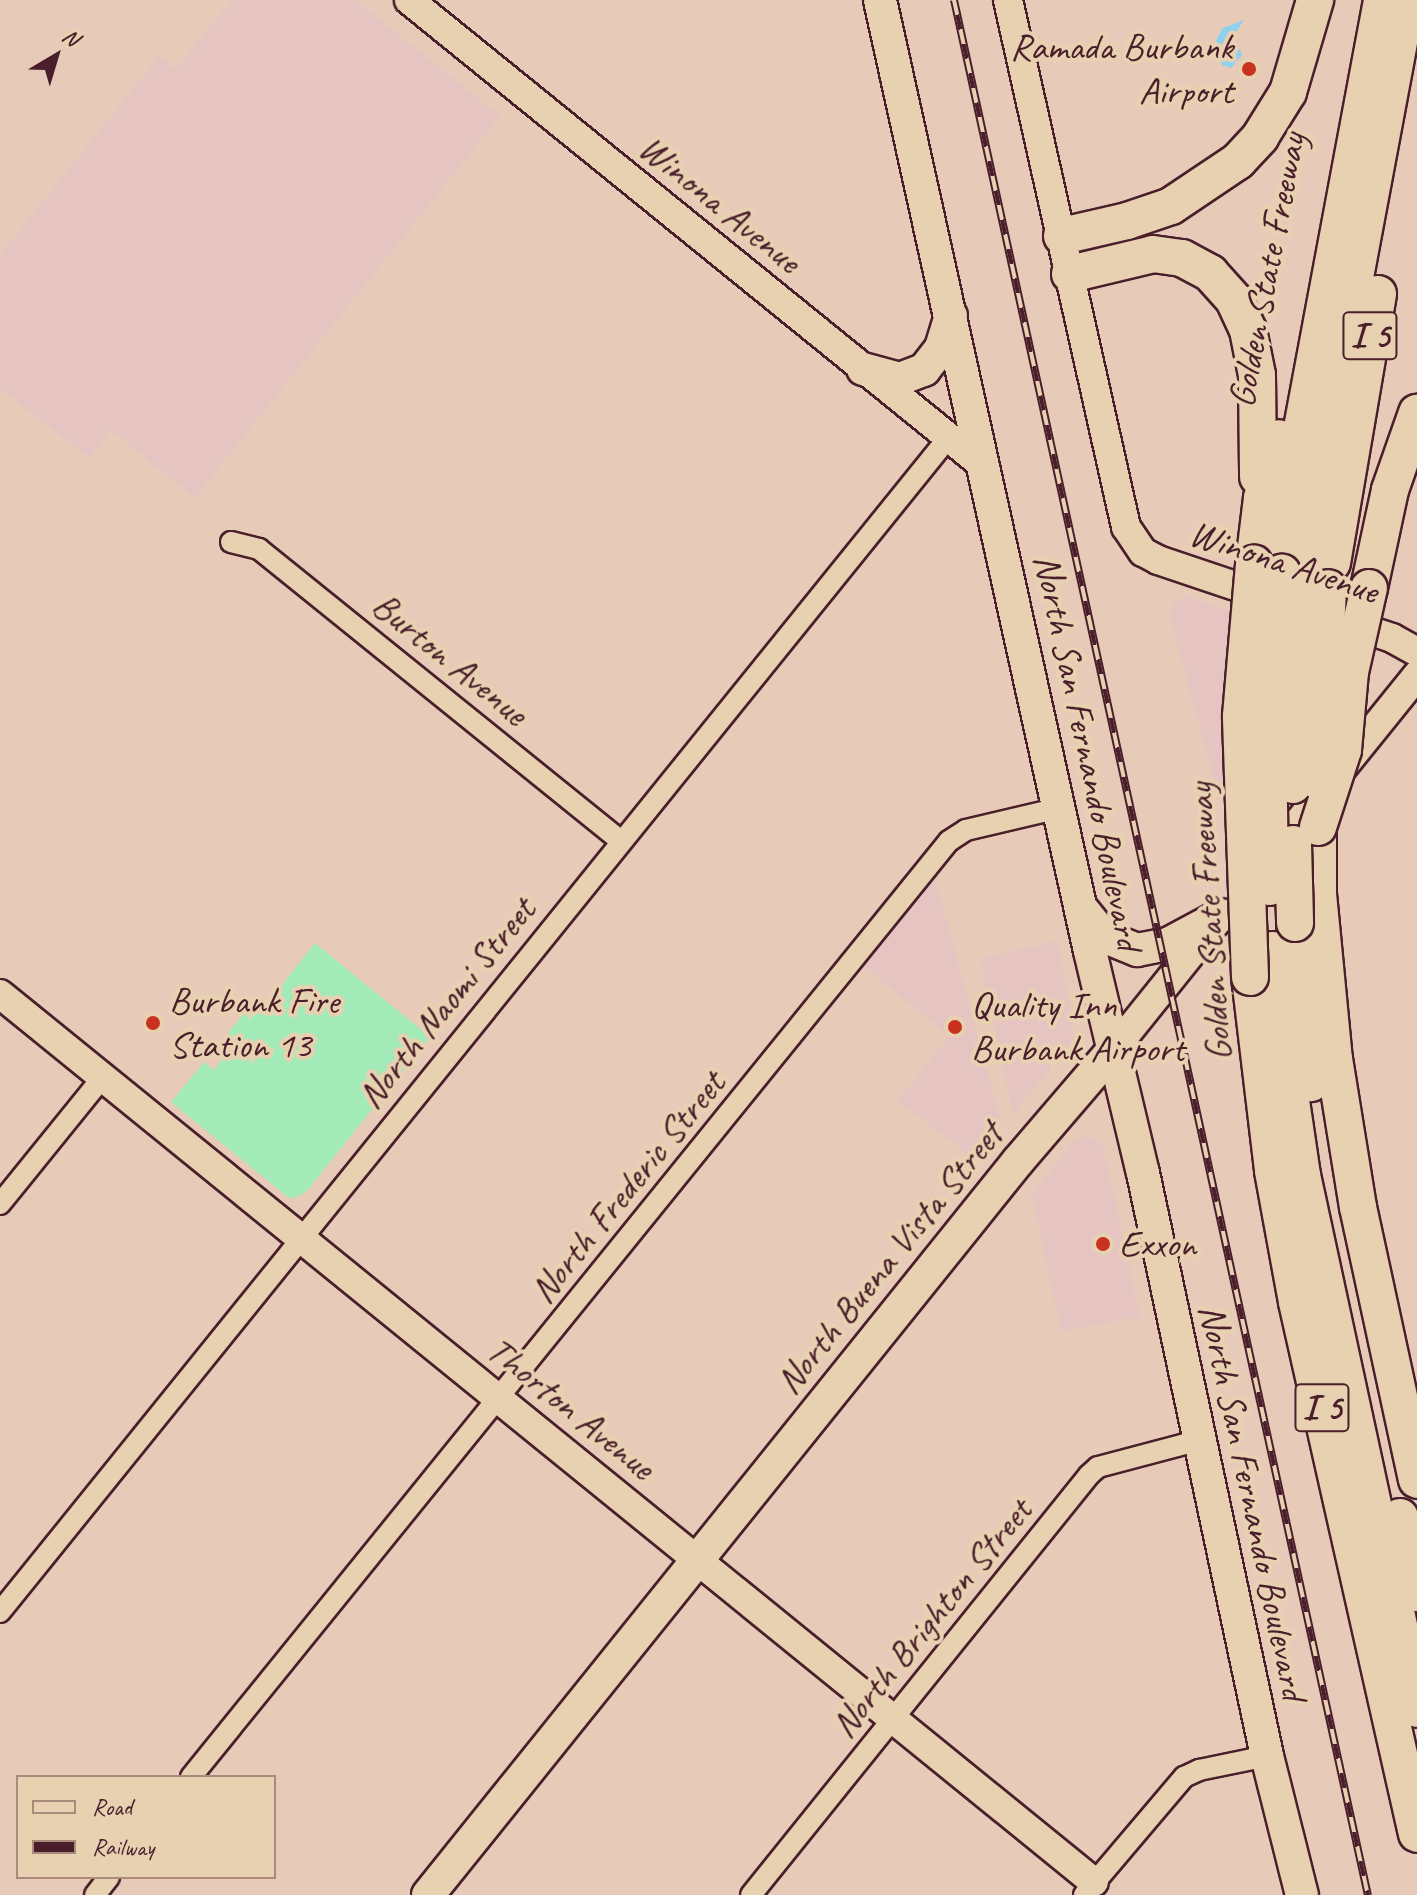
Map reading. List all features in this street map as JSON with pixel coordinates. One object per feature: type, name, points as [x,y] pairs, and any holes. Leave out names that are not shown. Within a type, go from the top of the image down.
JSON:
[{"type":"highway","points":[[1062,236],[1127,221],[1171,206],[1238,161],[1260,137],[1288,92],[1315,0]]},
{"type":"highway","name":"Golden State Freeway","points":[[1360,0],[1274,465],[1262,498],[1292,576],[1319,722],[1318,894],[1334,1059],[1358,1207],[1417,1480]]},
{"type":"highway","points":[[1292,576],[1294,471],[1382,0]]},
{"type":"highway","points":[[1407,0],[1335,384],[1292,576],[1273,645],[1268,730],[1284,936],[1315,1118],[1417,1593]]},
{"type":"highway","name":"Golden State Freeway","points":[[1417,86],[1292,576],[1241,716],[1250,977],[1273,1171],[1297,1302],[1417,1834]]},
{"type":"highway","points":[[1070,274],[1153,254],[1182,258],[1210,273],[1234,300],[1248,330],[1257,375],[1256,470],[1262,498]]},
{"type":"highway","points":[[1318,827],[1343,750],[1350,672],[1390,490],[1417,413]]},
{"type":"highway","points":[[1284,936],[1277,1006],[1302,1175],[1417,1709]]},
{"type":"main road","name":"North San Fernando Boulevard","points":[[880,0],[1114,1049],[1267,1756],[1302,1895]]},
{"type":"main road","points":[[863,369],[900,379],[924,370],[941,348],[951,316]]},
{"type":"main road","points":[[1081,907],[1105,937],[1137,950],[1168,944],[1222,915]]},
{"type":"main road","name":"North Buena Vista Street","points":[[428,1895],[1019,1160],[1114,1049]]},
{"type":"street","name":"Winona Avenue","points":[[409,0],[984,466]]},
{"type":"street","points":[[1008,0],[1070,274]]},
{"type":"street","name":"Winona Avenue","points":[[1070,274],[1131,538],[1143,552],[1158,560],[1392,638],[1417,652]]},
{"type":"street","name":"North Naomi Street","points":[[0,1612],[620,840],[948,438]]},
{"type":"street","name":"Burton Avenue","points":[[231,542],[259,549],[620,840]]},
{"type":"street","name":"North Buena Vista Street","points":[[1114,1049],[1417,675]]},
{"type":"street","name":"North Frederic Street","points":[[193,1775],[949,841],[966,830],[1059,808]]},
{"type":"street","name":"Thorton Avenue","points":[[0,994],[697,1558],[894,1720],[1089,1888]]},
{"type":"street","points":[[0,1204],[103,1077]]},
{"type":"street","name":"North Brighton Street","points":[[751,1895],[1089,1475],[1098,1467],[1200,1440]]},
{"type":"street","points":[[1089,1888],[1175,1785],[1199,1770],[1267,1756]]},
{"type":"street","points":[[95,1895],[107,1879]]},
{"type":"shaded area","points":[[232,0],[355,0],[500,116],[195,498],[111,431],[89,458],[0,388],[0,255],[159,56],[176,69]]},
{"type":"shaded area","points":[[1187,596],[1329,646],[1272,786],[1216,787],[1169,613],[1176,601]]},
{"type":"shaded area","points":[[934,874],[1001,1122],[976,1161],[898,1100],[949,1036],[864,966]]},
{"type":"shaded area","points":[[1057,941],[1075,1038],[1013,1114],[980,959]]},
{"type":"shaded area","points":[[1083,1136],[1096,1139],[1103,1146],[1140,1317],[1061,1331],[1032,1195],[1075,1140]]},
{"type":"green space","points":[[315,943],[430,1037],[306,1192],[294,1198],[288,1197],[171,1102],[204,1062],[214,1070],[226,1054],[217,1047],[245,1012],[264,1008]]},
{"type":"water","points":[[1244,20],[1234,35],[1242,55],[1231,68],[1222,65],[1215,48],[1217,38],[1223,28]]},
{"type":"railway","points":[[954,0],[1368,1895]]},
{"type":"place","name":"Ramada Burbank Airport","points":[[1249,69]]},
{"type":"place","name":"Burbank Fire Station 13","points":[[153,1023]]},
{"type":"place","name":"Quality Inn Burbank Airport","points":[[955,1027]]},
{"type":"place","name":"Exxon","points":[[1103,1244]]}]
